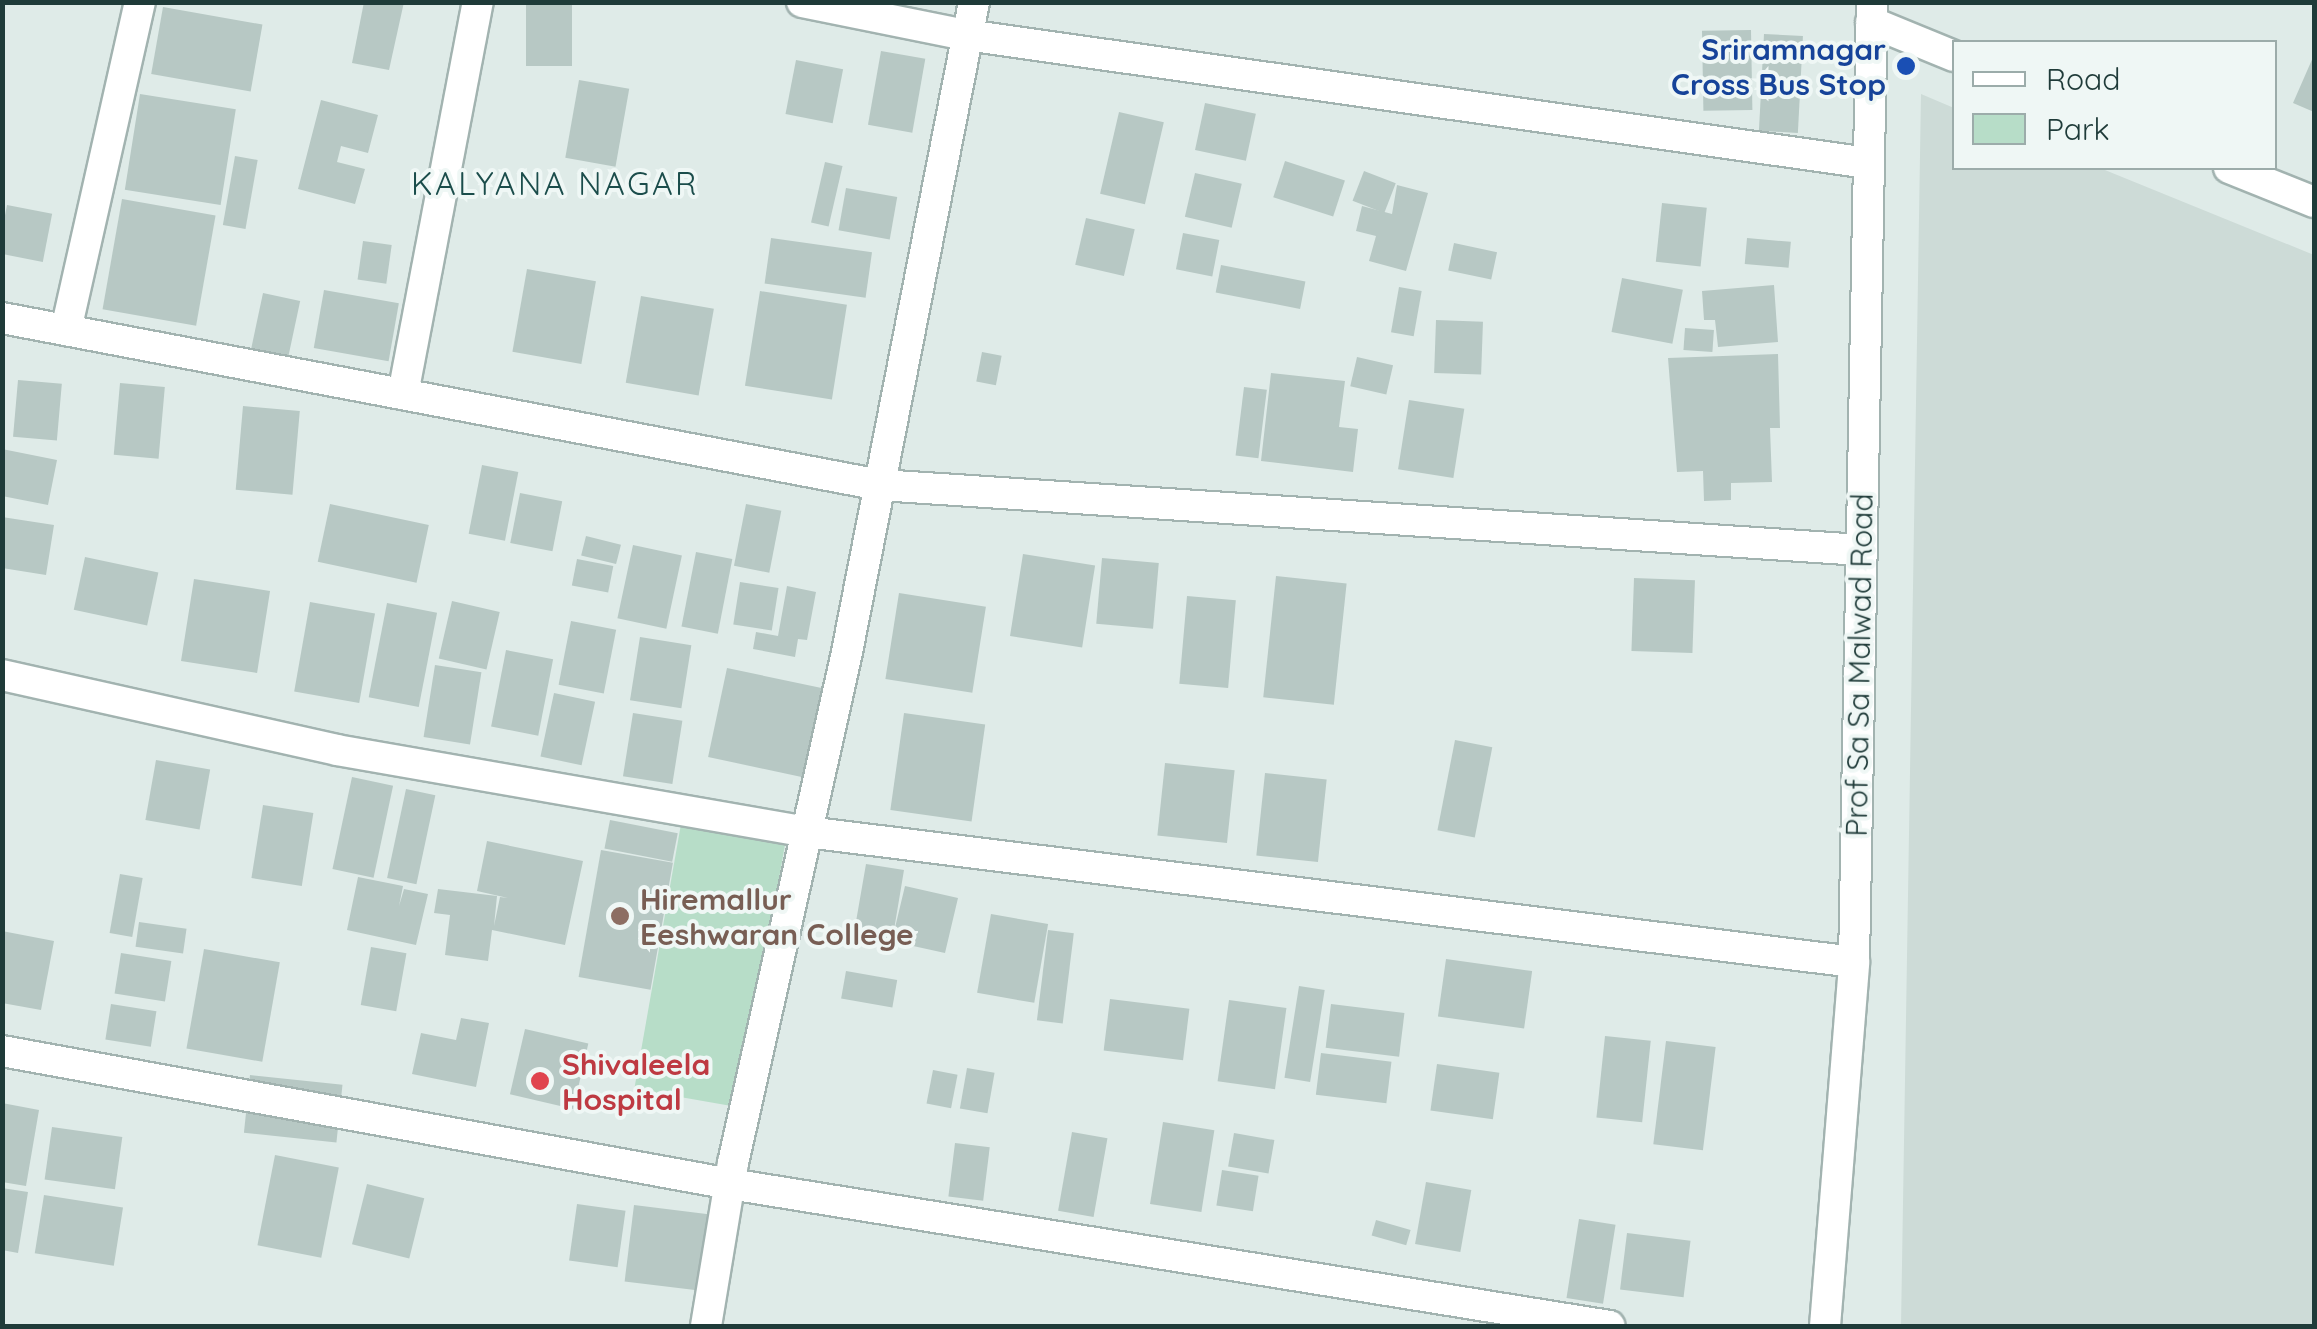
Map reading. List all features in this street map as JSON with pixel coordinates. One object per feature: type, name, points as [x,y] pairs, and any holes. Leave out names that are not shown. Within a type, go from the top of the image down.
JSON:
[{"type":"street","points":[[66,330],[140,2]]},
{"type":"street","points":[[402,394],[478,2]]},
{"type":"street","points":[[802,2],[966,35],[1868,163]]},
{"type":"street","points":[[706,1326],[730,1184],[880,484],[974,2]]},
{"type":"street","points":[[1872,12],[1952,55]]},
{"type":"street","name":"Prof Sa Sa Malwad Road","points":[[1825,1326],[1854,962],[1872,12]]},
{"type":"street","points":[[2234,170],[2314,202]]},
{"type":"street","points":[[2,318],[880,484],[1861,550]]},
{"type":"street","points":[[2,675],[337,750],[807,832],[1854,962]]},
{"type":"street","points":[[2,1051],[730,1184],[1610,1326]]},
{"type":"shaded area","points":[[1921,94],[1952,107],[1952,170],[2105,170],[2314,255],[2314,1326],[1901,1326]]},
{"type":"green space","points":[[681,824],[785,842],[739,1107],[634,1089]]},
{"type":"building","points":[[364,2],[404,2],[389,70],[352,63]]},
{"type":"building","points":[[526,2],[572,2],[572,66],[526,66]]},
{"type":"building","points":[[163,7],[262,25],[251,92],[151,74]]},
{"type":"building","points":[[1751,30],[1752,110],[1703,111],[1702,31]]},
{"type":"building","points":[[1764,34],[1803,36],[1798,133],[1759,131]]},
{"type":"building","points":[[881,51],[925,59],[912,133],[868,125]]},
{"type":"building","points":[[2314,55],[2314,112],[2293,103]]},
{"type":"building","points":[[796,60],[843,69],[833,123],[786,114]]},
{"type":"building","points":[[579,80],[629,89],[616,167],[565,158]]},
{"type":"building","points":[[140,94],[236,109],[221,205],[125,190]]},
{"type":"building","points":[[321,100],[378,115],[368,153],[341,146],[337,162],[365,169],[355,204],[298,189]]},
{"type":"building","points":[[1205,103],[1256,114],[1246,161],[1195,150]]},
{"type":"building","points":[[1119,112],[1164,122],[1145,204],[1100,194]]},
{"type":"building","points":[[235,156],[258,160],[245,229],[223,225]]},
{"type":"building","points":[[1285,161],[1345,180],[1333,217],[1273,197]]},
{"type":"building","points":[[825,162],[843,166],[829,226],[811,222]]},
{"type":"building","points":[[1364,171],[1396,183],[1384,213],[1353,201]]},
{"type":"building","points":[[1195,173],[1242,184],[1232,228],[1185,217]]},
{"type":"building","points":[[1397,185],[1428,193],[1406,271],[1369,261],[1376,236],[1356,231],[1362,206],[1392,214]]},
{"type":"building","points":[[846,188],[897,197],[890,239],[839,230]]},
{"type":"building","points":[[122,199],[216,215],[196,326],[103,309]]},
{"type":"building","points":[[1662,203],[1707,208],[1701,266],[1656,262]]},
{"type":"building","points":[[7,205],[52,214],[43,262],[2,254]]},
{"type":"building","points":[[1086,218],[1135,229],[1124,276],[1075,265]]},
{"type":"building","points":[[1183,233],[1219,240],[1212,276],[1176,269]]},
{"type":"building","points":[[771,238],[872,252],[866,298],[765,284]]},
{"type":"building","points":[[1747,238],[1791,242],[1789,268],[1745,264]]},
{"type":"building","points":[[363,241],[392,245],[386,284],[358,280]]},
{"type":"building","points":[[1454,243],[1497,252],[1491,280],[1448,270]]},
{"type":"building","points":[[1221,265],[1305,281],[1300,309],[1216,292]]},
{"type":"building","points":[[527,269],[596,281],[581,364],[512,352]]},
{"type":"building","points":[[1622,278],[1683,290],[1672,344],[1612,332]]},
{"type":"building","points":[[1774,285],[1778,342],[1718,347],[1715,320],[1704,320],[1702,291]]},
{"type":"building","points":[[1399,287],[1422,291],[1414,336],[1391,332]]},
{"type":"building","points":[[324,290],[399,303],[389,361],[314,348]]},
{"type":"building","points":[[760,291],[847,305],[832,400],[745,386]]},
{"type":"building","points":[[263,293],[300,301],[287,362],[250,354]]},
{"type":"building","points":[[641,296],[714,309],[699,396],[626,383]]},
{"type":"building","points":[[1436,320],[1483,322],[1481,375],[1434,373]]},
{"type":"building","points":[[1685,328],[1714,330],[1712,352],[1683,350]]},
{"type":"building","points":[[982,352],[1002,356],[996,385],[976,381]]},
{"type":"building","points":[[1778,354],[1780,428],[1770,428],[1772,482],[1731,483],[1731,500],[1704,501],[1703,471],[1677,472],[1668,358]]},
{"type":"building","points":[[1357,357],[1393,365],[1386,395],[1350,386]]},
{"type":"building","points":[[1271,373],[1345,381],[1339,427],[1358,429],[1353,472],[1261,461]]},
{"type":"building","points":[[18,380],[62,384],[57,441],[13,437]]},
{"type":"building","points":[[120,383],[165,387],[159,459],[114,455]]},
{"type":"building","points":[[1244,387],[1267,390],[1258,458],[1236,455]]},
{"type":"building","points":[[1409,400],[1464,409],[1453,478],[1398,469]]},
{"type":"building","points":[[243,406],[300,411],[292,495],[236,490]]},
{"type":"building","points":[[2,449],[57,460],[48,505],[2,496]]},
{"type":"building","points":[[482,465],[518,472],[505,541],[469,534]]},
{"type":"building","points":[[520,493],[562,501],[552,551],[510,543]]},
{"type":"building","points":[[330,504],[429,525],[417,583],[318,562]]},
{"type":"building","points":[[746,504],[781,511],[769,573],[734,566]]},
{"type":"building","points":[[2,517],[54,525],[46,575],[2,568]]},
{"type":"building","points":[[586,536],[621,545],[616,564],[581,555]]},
{"type":"building","points":[[633,545],[682,555],[666,629],[617,618]]},
{"type":"building","points":[[696,552],[732,559],[718,634],[681,627]]},
{"type":"building","points":[[1023,554],[1095,565],[1082,647],[1010,636]]},
{"type":"building","points":[[85,557],[158,573],[147,625],[74,610]]},
{"type":"building","points":[[1102,558],[1159,563],[1153,629],[1096,624]]},
{"type":"building","points":[[577,559],[613,566],[608,593],[572,586]]},
{"type":"building","points":[[1276,576],[1347,583],[1334,705],[1263,697]]},
{"type":"building","points":[[1634,578],[1695,580],[1692,653],[1631,651]]},
{"type":"building","points":[[194,579],[270,591],[257,673],[181,661]]},
{"type":"building","points":[[740,582],[779,588],[772,631],[733,624]]},
{"type":"building","points":[[787,586],[816,592],[807,640],[798,639],[795,657],[753,649],[756,632],[778,636]]},
{"type":"building","points":[[899,593],[986,607],[972,693],[885,679]]},
{"type":"building","points":[[1187,596],[1236,600],[1228,688],[1179,684]]},
{"type":"building","points":[[452,601],[500,612],[486,670],[439,658]]},
{"type":"building","points":[[310,602],[375,613],[359,703],[294,692]]},
{"type":"building","points":[[387,603],[437,613],[419,707],[369,697]]},
{"type":"building","points":[[571,621],[616,630],[604,694],[559,685]]},
{"type":"building","points":[[640,637],[691,645],[681,708],[630,700]]},
{"type":"building","points":[[506,650],[553,659],[538,736],[491,727]]},
{"type":"building","points":[[435,665],[481,672],[470,744],[424,737]]},
{"type":"building","points":[[727,668],[829,690],[810,779],[708,757]]},
{"type":"building","points":[[554,693],[595,702],[582,765],[540,757]]},
{"type":"building","points":[[633,713],[682,721],[672,784],[623,776]]},
{"type":"building","points":[[904,713],[985,724],[972,821],[890,810]]},
{"type":"building","points":[[1455,740],[1492,747],[1475,838],[1437,830]]},
{"type":"building","points":[[156,760],[210,770],[200,830],[145,820]]},
{"type":"building","points":[[1165,763],[1235,770],[1227,843],[1157,836]]},
{"type":"building","points":[[1265,773],[1327,779],[1318,862],[1256,856]]},
{"type":"building","points":[[352,777],[393,786],[374,878],[332,869]]},
{"type":"building","points":[[406,789],[435,795],[416,884],[387,878]]},
{"type":"building","points":[[263,805],[313,813],[302,886],[251,878]]},
{"type":"building","points":[[610,820],[678,833],[672,862],[604,848]]},
{"type":"building","points":[[487,841],[583,861],[565,945],[492,930],[488,961],[445,955],[450,915],[434,913],[438,889],[497,896],[494,926],[500,897],[508,898],[477,891]]},
{"type":"building","points":[[601,850],[673,863],[650,990],[579,977]]},
{"type":"building","points":[[866,864],[904,870],[893,936],[905,886],[958,898],[945,953],[854,933]]},
{"type":"building","points":[[120,874],[143,878],[132,937],[110,933]]},
{"type":"building","points":[[358,877],[403,886],[399,906],[404,889],[428,894],[416,945],[347,930]]},
{"type":"building","points":[[991,914],[1048,924],[1034,1003],[977,993]]},
{"type":"building","points":[[139,922],[187,929],[183,953],[136,947]]},
{"type":"building","points":[[1048,930],[1074,933],[1063,1023],[1037,1020]]},
{"type":"building","points":[[2,931],[54,941],[41,1010],[2,1003]]},
{"type":"building","points":[[371,947],[406,953],[396,1011],[361,1005]]},
{"type":"building","points":[[204,949],[280,962],[262,1062],[186,1048]]},
{"type":"building","points":[[121,953],[171,961],[165,1001],[115,993]]},
{"type":"building","points":[[1446,959],[1532,971],[1524,1029],[1438,1016]]},
{"type":"building","points":[[846,971],[897,980],[892,1008],[841,999]]},
{"type":"building","points":[[1299,986],[1325,990],[1310,1082],[1284,1078]]},
{"type":"building","points":[[1110,999],[1189,1009],[1183,1060],[1104,1051]]},
{"type":"building","points":[[1229,1000],[1286,1008],[1275,1089],[1218,1081]]},
{"type":"building","points":[[111,1004],[156,1011],[151,1047],[105,1040]]},
{"type":"building","points":[[1331,1004],[1404,1013],[1399,1057],[1326,1048]]},
{"type":"building","points":[[461,1018],[489,1023],[476,1087],[412,1074],[421,1033],[456,1040]]},
{"type":"building","points":[[525,1029],[588,1044],[573,1109],[510,1094]]},
{"type":"building","points":[[1605,1036],[1651,1041],[1642,1122],[1596,1118]]},
{"type":"building","points":[[1666,1041],[1716,1047],[1703,1150],[1653,1144]]},
{"type":"building","points":[[1321,1053],[1391,1062],[1386,1103],[1316,1095]]},
{"type":"building","points":[[1437,1064],[1499,1073],[1493,1119],[1430,1111]]},
{"type":"building","points":[[967,1068],[995,1073],[987,1113],[960,1108]]},
{"type":"building","points":[[933,1070],[958,1075],[951,1108],[927,1103]]},
{"type":"building","points":[[250,1075],[342,1085],[336,1142],[244,1133]]},
{"type":"building","points":[[2,1103],[39,1110],[26,1186],[2,1182]]},
{"type":"building","points":[[1163,1122],[1214,1130],[1201,1212],[1150,1204]]},
{"type":"building","points":[[52,1127],[122,1137],[115,1189],[45,1179]]},
{"type":"building","points":[[1072,1132],[1107,1138],[1094,1217],[1058,1211]]},
{"type":"building","points":[[1234,1133],[1274,1140],[1268,1174],[1228,1166]]},
{"type":"building","points":[[955,1143],[990,1147],[983,1201],[948,1197]]},
{"type":"building","points":[[275,1155],[339,1167],[321,1258],[257,1245]]},
{"type":"building","points":[[1222,1170],[1259,1176],[1253,1211],[1216,1206]]},
{"type":"building","points":[[1426,1182],[1471,1190],[1460,1252],[1415,1244]]},
{"type":"building","points":[[367,1184],[424,1198],[409,1258],[352,1244]]},
{"type":"building","points":[[2,1188],[28,1192],[18,1253],[2,1250]]},
{"type":"building","points":[[44,1195],[123,1208],[114,1266],[35,1253]]},
{"type":"building","points":[[577,1204],[626,1211],[618,1267],[569,1260]]},
{"type":"building","points":[[634,1205],[708,1214],[699,1291],[625,1281]]},
{"type":"building","points":[[1579,1219],[1616,1225],[1603,1304],[1566,1298]]},
{"type":"building","points":[[1376,1220],[1411,1230],[1406,1245],[1372,1235]]},
{"type":"building","points":[[1627,1233],[1691,1241],[1684,1297],[1620,1290]]},
{"type":"place","name":"Sriramnagar Cross Bus Stop","points":[[1906,66]]},
{"type":"place","name":"Hiremallur Eeshwaran College","points":[[620,916]]},
{"type":"place","name":"Shivaleela Hospital","points":[[540,1081]]},
{"type":"district","name":"KALYANA NAGAR","points":[[555,183]]}]
